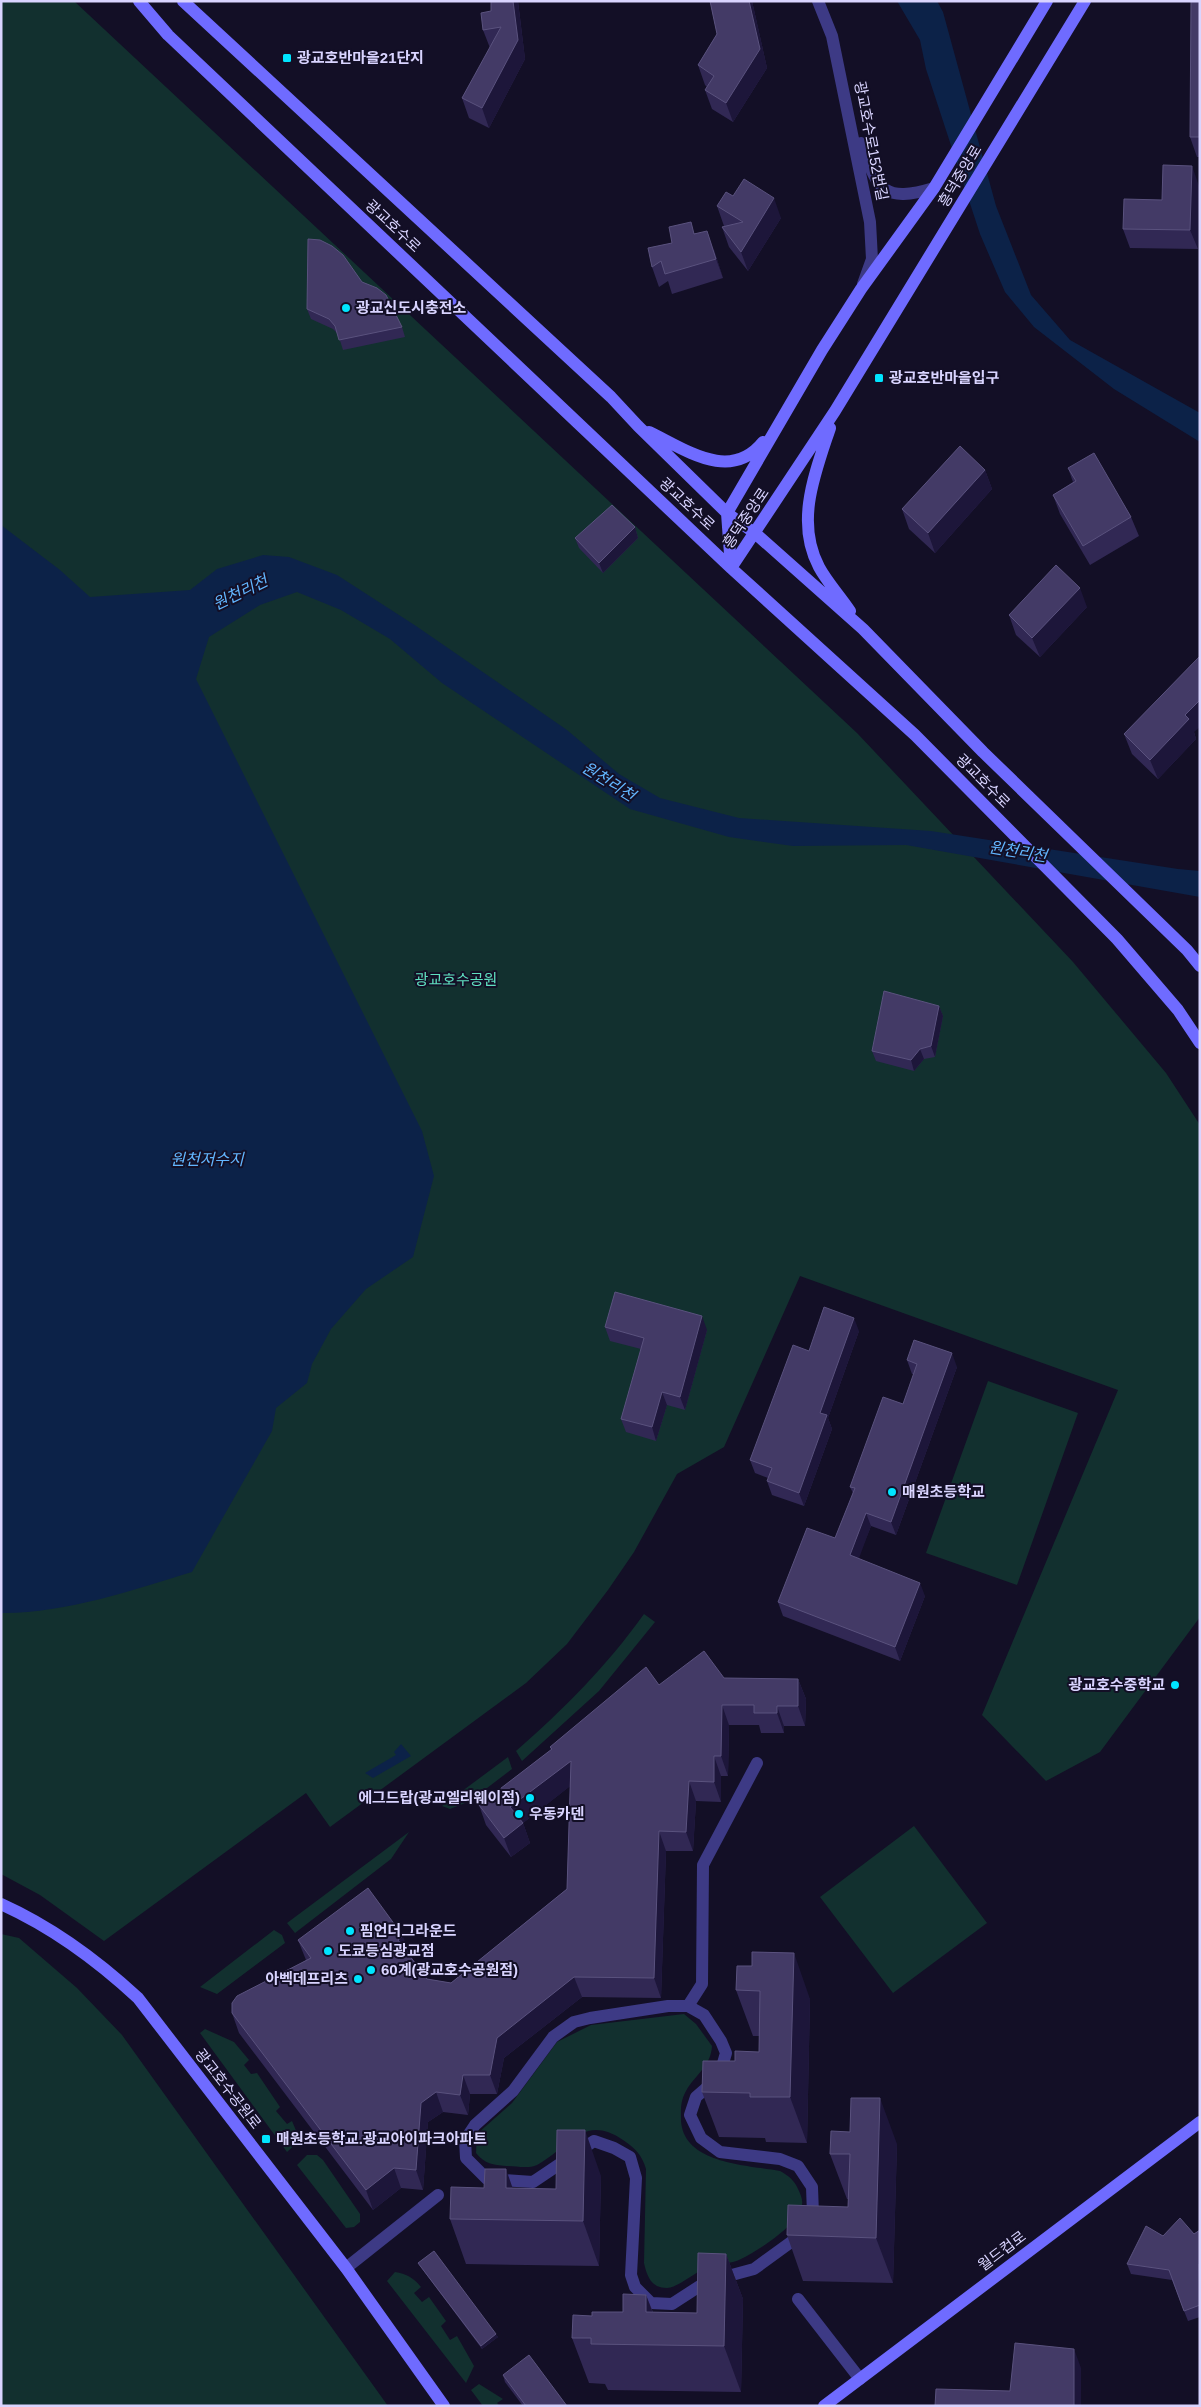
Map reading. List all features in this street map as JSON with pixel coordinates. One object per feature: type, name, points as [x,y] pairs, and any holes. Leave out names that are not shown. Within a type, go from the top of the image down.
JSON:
[{"type":"main road","name":"광교호수로","points":[[139,1],[168,35],[732,568],[915,735],[1117,939],[1178,1010],[1200,1043]]},
{"type":"main road","name":"광교호수로","points":[[183,1],[597,384],[728,512],[756,534],[863,629],[983,752],[1187,950],[1200,966]]},
{"type":"main road","name":"흥덕중앙로","points":[[732,568],[728,512],[861,289],[934,188],[1047,1]]},
{"type":"main road","name":"흥덕중앙로","points":[[732,568],[756,534],[835,410],[1085,1]]},
{"type":"main road","points":[[835,410],[812,484],[806,528],[818,566],[863,629]]},
{"type":"main road","points":[[638,426],[712,462],[732,462],[755,452],[782,419]]},
{"type":"main road","name":"광교호수공원로","points":[[1,1904],[28,1917],[82,1952],[112,1974],[138,1998],[346,2268],[444,2406]]},
{"type":"main road","name":"월드컵로","points":[[824,2406],[1200,2122]]},
{"type":"street","name":"광교호수로152번길","points":[[818,1],[832,36],[870,222],[872,259],[861,289]]},
{"type":"street","points":[[848,108],[871,169],[881,188],[891,194],[902,195],[934,188]]},
{"type":"street","points":[[688,2006],[702,1984],[703,1865],[757,1763]]},
{"type":"street","points":[[688,2006],[704,2016],[721,2041],[726,2053],[719,2077],[696,2097],[690,2115],[701,2138],[720,2152],[780,2159],[798,2166],[812,2187],[813,2214],[798,2237],[754,2270],[706,2282],[672,2304],[651,2303],[635,2287],[631,2275],[636,2178],[630,2158],[614,2148],[594,2141],[533,2182],[487,2179],[466,2158],[465,2140],[475,2125],[514,2091],[553,2037],[574,2022],[658,2007],[688,2006]]},
{"type":"street","points":[[346,2268],[438,2194]]},
{"type":"street","points":[[798,2299],[860,2379]]},
{"type":"green space","name":"광교호수공원","points":[[1,1],[74,1],[857,733],[1073,962],[1166,1073],[1200,1125],[1200,1617],[1100,1752],[1046,1781],[982,1715],[1118,1390],[800,1276],[724,1447],[677,1474],[634,1552],[608,1590],[567,1644],[526,1683],[330,1827],[306,1793],[104,1941],[40,1895],[1,1874]]},
{"type":"green space","points":[[988,1381],[1078,1413],[1017,1585],[926,1553]]},
{"type":"green space","points":[[644,1614],[655,1622],[599,1691],[522,1761],[516,1751],[551,1719],[600,1669]]},
{"type":"green space","points":[[508,1757],[512,1769],[470,1801],[450,1809],[442,1806]]},
{"type":"green space","points":[[914,1826],[987,1923],[893,1993],[820,1897]]},
{"type":"green space","points":[[409,1832],[391,1859],[295,1933],[287,1923]]},
{"type":"green space","points":[[274,1930],[282,1935],[285,1943],[217,1994],[200,1987]]},
{"type":"green space","points":[[1,1934],[19,1938],[77,1988],[122,2035],[388,2406],[1,2406]]},
{"type":"green space","points":[[684,2014],[696,2024],[712,2046],[706,2065],[690,2085],[683,2099],[681,2121],[685,2135],[693,2146],[719,2160],[780,2171],[795,2183],[802,2203],[792,2223],[757,2250],[737,2261],[707,2267],[676,2285],[667,2288],[653,2284],[645,2268],[646,2169],[638,2152],[631,2146],[609,2133],[597,2130],[577,2136],[537,2165],[526,2167],[506,2166],[483,2160],[476,2153],[477,2134],[512,2103],[557,2042],[591,2025]]},
{"type":"green space","points":[[205,2029],[234,2042],[249,2060],[244,2065],[251,2074],[257,2073],[280,2107],[276,2111],[287,2124],[292,2121],[300,2140],[287,2152],[200,2033]]},
{"type":"green space","points":[[307,2155],[317,2155],[323,2160],[360,2214],[360,2222],[354,2227],[346,2228],[297,2165]]},
{"type":"green space","points":[[395,2272],[409,2276],[421,2287],[414,2293],[422,2302],[429,2297],[446,2321],[441,2326],[450,2340],[457,2336],[474,2366],[466,2383],[387,2281]]},
{"type":"green space","points":[[479,2384],[503,2399],[497,2403],[500,2406],[483,2406],[471,2390]]},
{"type":"water","points":[[897,1],[937,1],[943,12],[996,206],[1031,295],[1070,340],[1200,413],[1200,442],[1114,389],[1034,327],[1005,292],[980,234],[926,69],[920,40]]},
{"type":"water","name":"원천저수지","points":[[1,525],[60,570],[90,597],[190,590],[217,569],[263,555],[289,557],[337,575],[416,626],[567,730],[619,774],[660,798],[739,818],[931,831],[1200,871],[1200,897],[906,845],[793,846],[729,837],[630,809],[442,683],[390,639],[341,610],[297,592],[260,605],[209,637],[196,679],[422,1131],[434,1176],[413,1257],[366,1289],[331,1329],[312,1364],[307,1383],[276,1408],[272,1431],[192,1572],[98,1600],[48,1610],[1,1613]]},
{"type":"water","points":[[401,1744],[411,1756],[373,1778],[365,1773],[396,1755],[394,1752]]},
{"type":"building","points":[[491,1],[513,1],[518,40],[482,108],[462,98],[501,27],[483,30],[481,13],[491,11]]},
{"type":"building","points":[[710,1],[749,1],[760,49],[726,103],[705,90],[714,76],[698,65],[717,34]]},
{"type":"building","points":[[1191,1],[1200,1],[1200,137],[1190,137]]},
{"type":"building","points":[[1163,165],[1192,166],[1190,230],[1123,229],[1124,199],[1162,200]]},
{"type":"building","points":[[744,179],[774,198],[741,252],[722,227],[743,222],[717,206],[726,192],[733,196]]},
{"type":"building","points":[[691,222],[694,234],[707,231],[716,259],[665,274],[661,261],[652,267],[648,248],[672,243],[669,227]]},
{"type":"building","points":[[308,239],[320,240],[332,246],[343,255],[362,282],[377,288],[386,295],[402,327],[339,340],[335,326],[329,319],[307,309]]},
{"type":"building","points":[[960,446],[985,470],[928,533],[902,509]]},
{"type":"building","points":[[1094,453],[1131,517],[1083,546],[1053,495],[1076,481],[1068,468]]},
{"type":"building","points":[[612,505],[635,527],[599,563],[575,538]]},
{"type":"building","points":[[1056,565],[1080,588],[1032,638],[1009,615]]},
{"type":"building","points":[[1200,656],[1200,700],[1185,715],[1189,719],[1150,760],[1124,734]]},
{"type":"building","points":[[884,991],[939,1006],[931,1046],[920,1049],[911,1060],[872,1051]]},
{"type":"building","points":[[615,1292],[702,1316],[680,1397],[662,1392],[652,1427],[621,1419],[644,1338],[605,1327]]},
{"type":"building","points":[[824,1307],[854,1318],[820,1413],[827,1415],[799,1493],[767,1481],[772,1468],[750,1460],[793,1345],[809,1351]]},
{"type":"building","points":[[914,1340],[952,1353],[891,1522],[866,1513],[850,1555],[920,1583],[895,1647],[778,1602],[807,1528],[835,1538],[855,1488],[850,1487],[883,1397],[903,1404],[917,1364],[907,1360]]},
{"type":"building","points":[[704,1651],[724,1678],[798,1679],[798,1706],[777,1706],[777,1713],[754,1713],[754,1705],[722,1705],[721,1756],[714,1756],[714,1782],[689,1781],[686,1832],[659,1831],[654,1978],[574,1977],[497,2038],[490,2075],[463,2075],[460,2095],[436,2092],[421,2103],[416,2170],[394,2168],[366,2190],[232,2013],[232,2003],[237,1996],[311,1958],[298,1940],[368,1888],[403,1936],[398,1940],[427,1979],[451,1983],[567,1889],[571,1761],[510,1807],[523,1823],[504,1838],[479,1805],[552,1749],[550,1747],[646,1667],[659,1685]]},
{"type":"building","points":[[752,1952],[794,1953],[790,2097],[750,2097],[750,2093],[702,2092],[703,2061],[735,2061],[735,2051],[759,2052],[760,1991],[736,1990],[737,1966],[752,1966]]},
{"type":"building","points":[[851,2098],[880,2098],[876,2238],[787,2235],[788,2205],[848,2207],[850,2154],[830,2154],[831,2131],[850,2132]]},
{"type":"building","points":[[557,2130],[585,2130],[583,2221],[450,2219],[451,2187],[484,2188],[485,2169],[506,2169],[506,2188],[556,2189]]},
{"type":"building","points":[[1180,2218],[1194,2234],[1200,2230],[1200,2305],[1184,2311],[1169,2270],[1127,2264],[1146,2226],[1163,2236]]},
{"type":"building","points":[[434,2251],[496,2334],[481,2346],[418,2263]]},
{"type":"building","points":[[698,2253],[726,2254],[724,2346],[591,2344],[591,2338],[572,2338],[573,2315],[592,2316],[592,2312],[623,2312],[623,2294],[646,2295],[646,2312],[697,2313]]},
{"type":"building","points":[[1015,2343],[1074,2349],[1074,2406],[935,2406],[936,2389],[1010,2391]]},
{"type":"building","points":[[529,2355],[567,2406],[526,2406],[503,2375]]},
{"type":"place","name":"광교호반마을21단지","points":[[287,58]]},
{"type":"place","name":"광교신도시충전소","points":[[346,308]]},
{"type":"place","name":"광교호반마을입구","points":[[879,378]]},
{"type":"place","name":"매원초등학교","points":[[892,1492]]},
{"type":"place","name":"광교호수중학교","points":[[1175,1685]]},
{"type":"place","name":"에그드랍(광교엘리웨이점)","points":[[530,1798]]},
{"type":"place","name":"우동카덴","points":[[519,1814]]},
{"type":"place","name":"핌언더그라운드","points":[[350,1931]]},
{"type":"place","name":"도쿄등심광교점","points":[[328,1951]]},
{"type":"place","name":"60계(광교호수공원점)","points":[[371,1970]]},
{"type":"place","name":"아벡데프리츠","points":[[358,1979]]},
{"type":"place","name":"매원초등학교.광교아이파크아파트","points":[[266,2139]]},
{"type":"water label","name":"원천리천","points":[[240,592]]},
{"type":"water label","name":"원천리천","points":[[609,781]]},
{"type":"water label","name":"원천리천","points":[[1018,851]]}]
